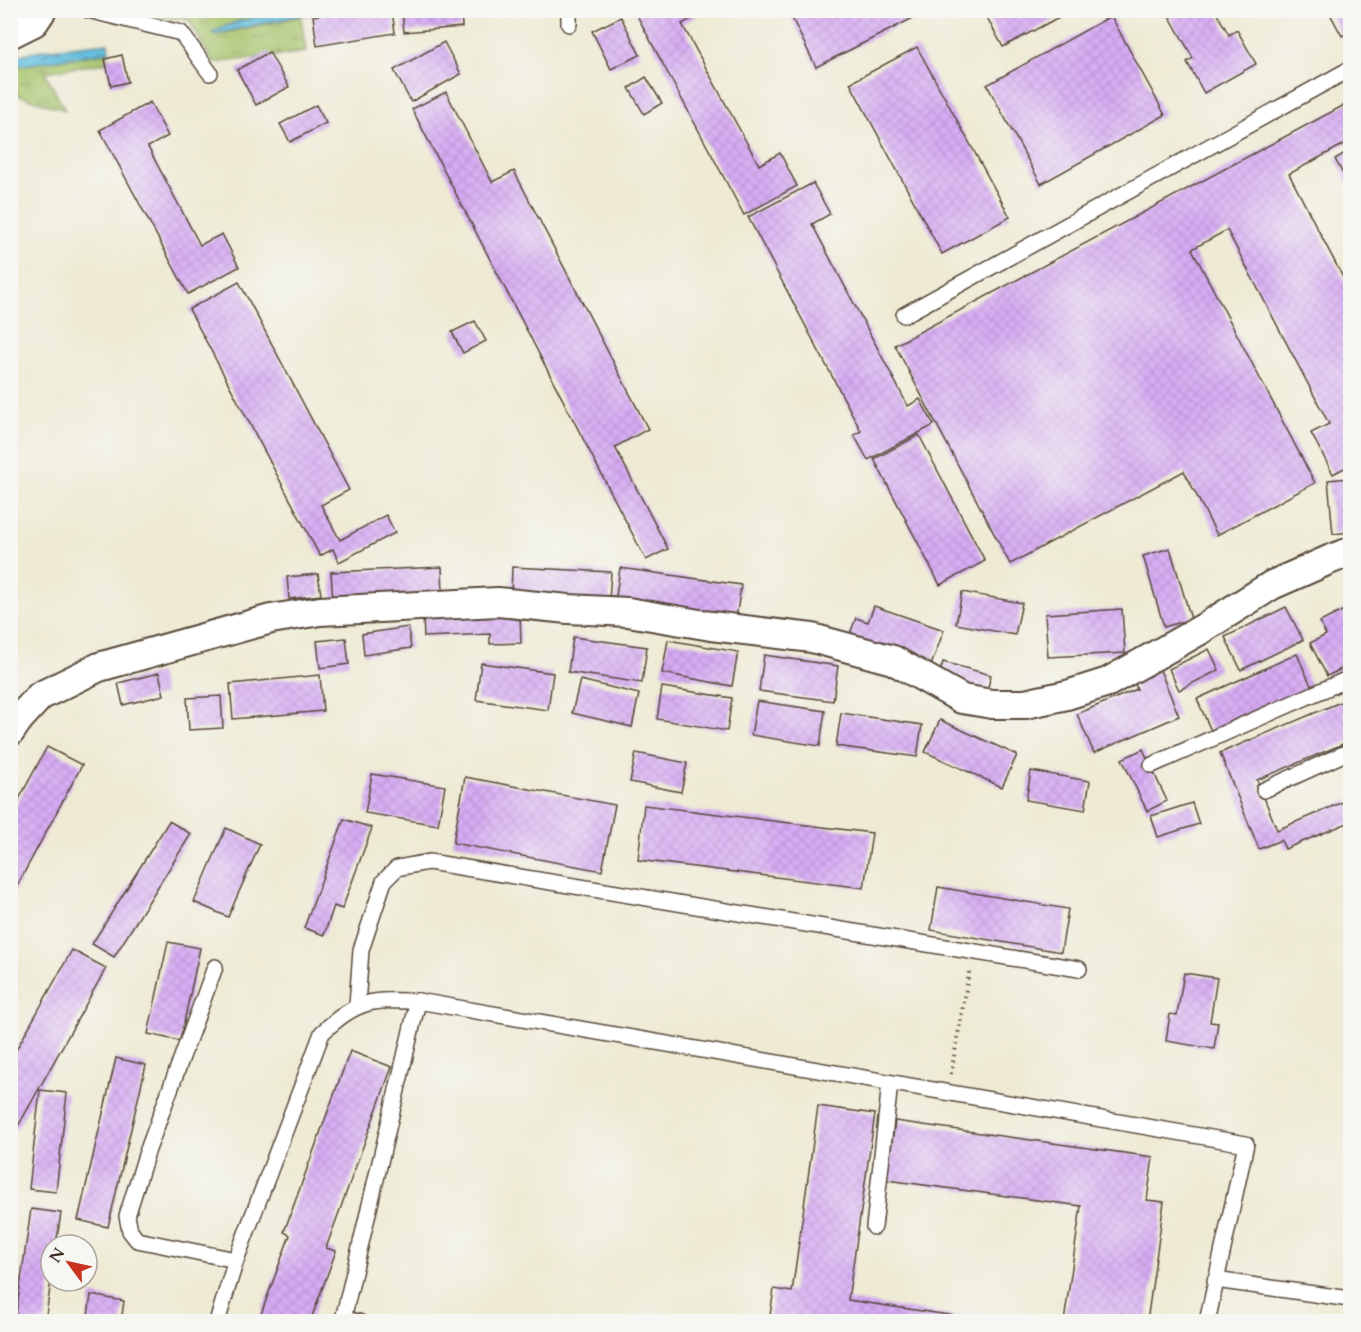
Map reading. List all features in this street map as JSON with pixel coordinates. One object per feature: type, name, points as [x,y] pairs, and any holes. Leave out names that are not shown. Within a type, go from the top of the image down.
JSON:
[{"type":"street","points":[[10,34],[34,22],[42,10]]},
{"type":"street","points":[[10,732],[40,696],[99,667],[271,619],[320,611],[498,602],[628,612],[711,626],[812,638],[894,660],[962,699],[992,704],[1025,704],[1067,695],[1108,682],[1202,629],[1272,585],[1350,552]]},
{"type":"lane","points":[[87,10],[181,33],[210,73]]},
{"type":"lane","points":[[904,315],[1350,69]]},
{"type":"lane","points":[[1152,765],[1350,678]]},
{"type":"lane","points":[[1264,790],[1350,751]]},
{"type":"lane","points":[[357,1005],[361,950],[384,881],[397,868],[429,862],[1079,969]]},
{"type":"lane","points":[[215,967],[146,1155],[127,1216],[130,1231],[137,1240],[236,1260]]},
{"type":"lane","points":[[217,1322],[236,1260],[322,1034],[339,1016],[357,1005],[378,1000],[418,1001],[1246,1144],[1207,1322]]},
{"type":"lane","points":[[359,1322],[343,1320],[418,1001]]},
{"type":"lane","points":[[874,1227],[890,1083]]},
{"type":"lane","points":[[1215,1280],[1350,1299]]},
{"type":"path","points":[[947,1093],[973,951]]},
{"type":"green space","points":[[130,10],[291,11],[238,21],[214,35],[301,16],[306,52],[213,63],[189,20],[129,14]]},
{"type":"green space","points":[[109,52],[104,63],[45,72],[65,110],[11,93],[11,67]]},
{"type":"water","points":[[291,10],[334,11],[292,17],[213,35],[213,32],[238,21]]},
{"type":"water","points":[[108,43],[109,52],[11,67],[11,57],[41,50]]},
{"type":"building","points":[[347,10],[392,10],[395,33],[317,46],[313,16]]},
{"type":"building","points":[[402,10],[461,10],[462,27],[404,32]]},
{"type":"building","points":[[634,10],[707,10],[682,24],[759,165],[780,153],[797,186],[744,215]]},
{"type":"building","points":[[788,10],[929,10],[816,67]]},
{"type":"building","points":[[983,10],[1072,10],[1003,47]]},
{"type":"building","points":[[1166,10],[1215,10],[1229,35],[1237,30],[1256,64],[1204,93],[1187,62],[1193,58]]},
{"type":"building","points":[[1328,10],[1350,10],[1350,31],[1342,36]]},
{"type":"building","points":[[1111,16],[1165,115],[1041,184],[987,85]]},
{"type":"building","points":[[621,17],[640,55],[611,69],[592,31]]},
{"type":"building","points":[[444,42],[461,74],[411,102],[394,70]]},
{"type":"building","points":[[917,47],[1010,217],[942,254],[850,83]]},
{"type":"building","points":[[269,52],[289,87],[256,105],[237,70]]},
{"type":"building","points":[[122,55],[128,82],[111,86],[105,59]]},
{"type":"building","points":[[646,77],[662,103],[644,114],[629,88]]},
{"type":"building","points":[[446,92],[492,182],[514,171],[648,429],[615,447],[668,549],[646,560],[412,109]]},
{"type":"building","points":[[150,102],[168,136],[148,147],[200,245],[222,234],[239,267],[188,294],[100,130]]},
{"type":"building","points":[[1350,102],[1350,141],[1289,174],[1350,291],[1350,465],[1333,474],[1311,433],[1329,424],[1227,230],[1192,249],[1315,483],[1217,535],[1184,471],[1010,564],[895,345]]},
{"type":"building","points":[[316,105],[326,123],[290,142],[280,124]]},
{"type":"building","points":[[1350,150],[1350,187],[1335,159]]},
{"type":"building","points":[[813,183],[830,214],[812,224],[908,406],[920,399],[934,425],[868,460],[854,435],[861,431],[748,217]]},
{"type":"building","points":[[239,282],[349,490],[321,505],[340,540],[386,515],[395,533],[339,562],[333,549],[320,556],[189,309]]},
{"type":"building","points":[[475,321],[486,341],[463,353],[452,332]]},
{"type":"building","points":[[919,435],[985,561],[940,585],[874,459]]},
{"type":"building","points":[[1350,478],[1350,532],[1333,534],[1328,480]]},
{"type":"building","points":[[1170,548],[1191,619],[1164,627],[1143,556]]},
{"type":"building","points":[[442,567],[443,598],[333,603],[331,572]]},
{"type":"building","points":[[512,567],[611,572],[609,601],[511,597]]},
{"type":"building","points":[[620,568],[741,585],[736,620],[615,603]]},
{"type":"building","points":[[318,574],[321,595],[289,599],[287,577]]},
{"type":"building","points":[[962,592],[1022,603],[1015,635],[956,624]]},
{"type":"building","points":[[874,606],[944,630],[930,668],[848,639],[856,618],[868,622]]},
{"type":"building","points":[[1286,607],[1303,640],[1241,670],[1225,637]]},
{"type":"building","points":[[1350,607],[1350,665],[1327,676],[1310,643],[1326,635],[1320,622]]},
{"type":"building","points":[[1122,609],[1125,653],[1048,657],[1045,614]]},
{"type":"building","points":[[520,613],[521,643],[490,644],[490,634],[424,637],[423,617]]},
{"type":"building","points":[[408,627],[411,648],[364,655],[362,634]]},
{"type":"building","points":[[573,637],[647,647],[642,683],[568,672]]},
{"type":"building","points":[[346,638],[349,664],[320,668],[317,641]]},
{"type":"building","points":[[668,640],[738,652],[732,686],[662,673]]},
{"type":"building","points":[[1209,649],[1219,670],[1179,690],[1169,669]]},
{"type":"building","points":[[1297,654],[1312,688],[1212,733],[1197,699]]},
{"type":"building","points":[[764,655],[838,666],[833,701],[759,691]]},
{"type":"building","points":[[943,662],[991,675],[986,695],[937,682]]},
{"type":"building","points":[[481,663],[553,673],[548,710],[476,700]]},
{"type":"building","points":[[1160,670],[1179,716],[1094,753],[1077,714],[1137,689],[1134,681]]},
{"type":"building","points":[[159,673],[164,695],[123,705],[118,683]]},
{"type":"building","points":[[320,675],[323,711],[233,719],[230,684]]},
{"type":"building","points":[[580,680],[639,694],[632,727],[572,713]]},
{"type":"building","points":[[662,687],[732,698],[727,731],[657,719]]},
{"type":"building","points":[[221,696],[223,728],[189,730],[187,698]]},
{"type":"building","points":[[1350,698],[1350,741],[1257,780],[1277,830],[1350,799],[1350,822],[1285,849],[1281,840],[1259,849],[1220,753]]},
{"type":"building","points":[[757,701],[825,711],[820,746],[751,735]]},
{"type":"building","points":[[841,713],[922,725],[917,757],[836,746]]},
{"type":"building","points":[[940,720],[1017,755],[1002,787],[925,752]]},
{"type":"building","points":[[47,747],[82,765],[10,899],[10,816]]},
{"type":"building","points":[[1143,749],[1167,801],[1147,811],[1122,759]]},
{"type":"building","points":[[636,753],[687,763],[681,792],[630,782]]},
{"type":"building","points":[[1031,771],[1090,781],[1085,810],[1026,800]]},
{"type":"building","points":[[372,774],[445,786],[438,825],[365,813]]},
{"type":"building","points":[[465,777],[615,805],[602,871],[453,843]]},
{"type":"building","points":[[1192,803],[1199,824],[1158,837],[1151,816]]},
{"type":"building","points":[[644,805],[872,833],[864,888],[638,860]]},
{"type":"building","points":[[344,819],[372,828],[342,909],[334,906],[324,935],[304,928]]},
{"type":"building","points":[[169,821],[191,834],[114,957],[92,944]]},
{"type":"building","points":[[226,828],[260,844],[228,917],[194,902]]},
{"type":"building","points":[[938,887],[1068,909],[1061,952],[931,930]]},
{"type":"building","points":[[168,942],[200,948],[180,1041],[148,1034]]},
{"type":"building","points":[[72,950],[106,968],[16,1130],[10,1127],[10,1061]]},
{"type":"building","points":[[1184,973],[1217,978],[1210,1022],[1218,1023],[1214,1049],[1166,1041],[1170,1014],[1177,1015]]},
{"type":"building","points":[[350,1051],[392,1067],[326,1248],[336,1251],[310,1322],[258,1322],[290,1235],[284,1232]]},
{"type":"building","points":[[116,1058],[146,1065],[108,1227],[78,1220]]},
{"type":"building","points":[[40,1090],[67,1093],[56,1192],[29,1189]]},
{"type":"building","points":[[818,1106],[875,1114],[848,1300],[996,1322],[769,1322],[774,1289],[792,1292]]},
{"type":"building","points":[[895,1121],[1153,1157],[1147,1200],[1164,1202],[1147,1322],[1064,1322],[1081,1206],[887,1180]]},
{"type":"building","points":[[31,1209],[61,1213],[58,1233],[39,1233],[39,1293],[49,1293],[45,1322],[15,1322]]},
{"type":"building","points":[[91,1295],[124,1301],[121,1322],[87,1322]]}]
